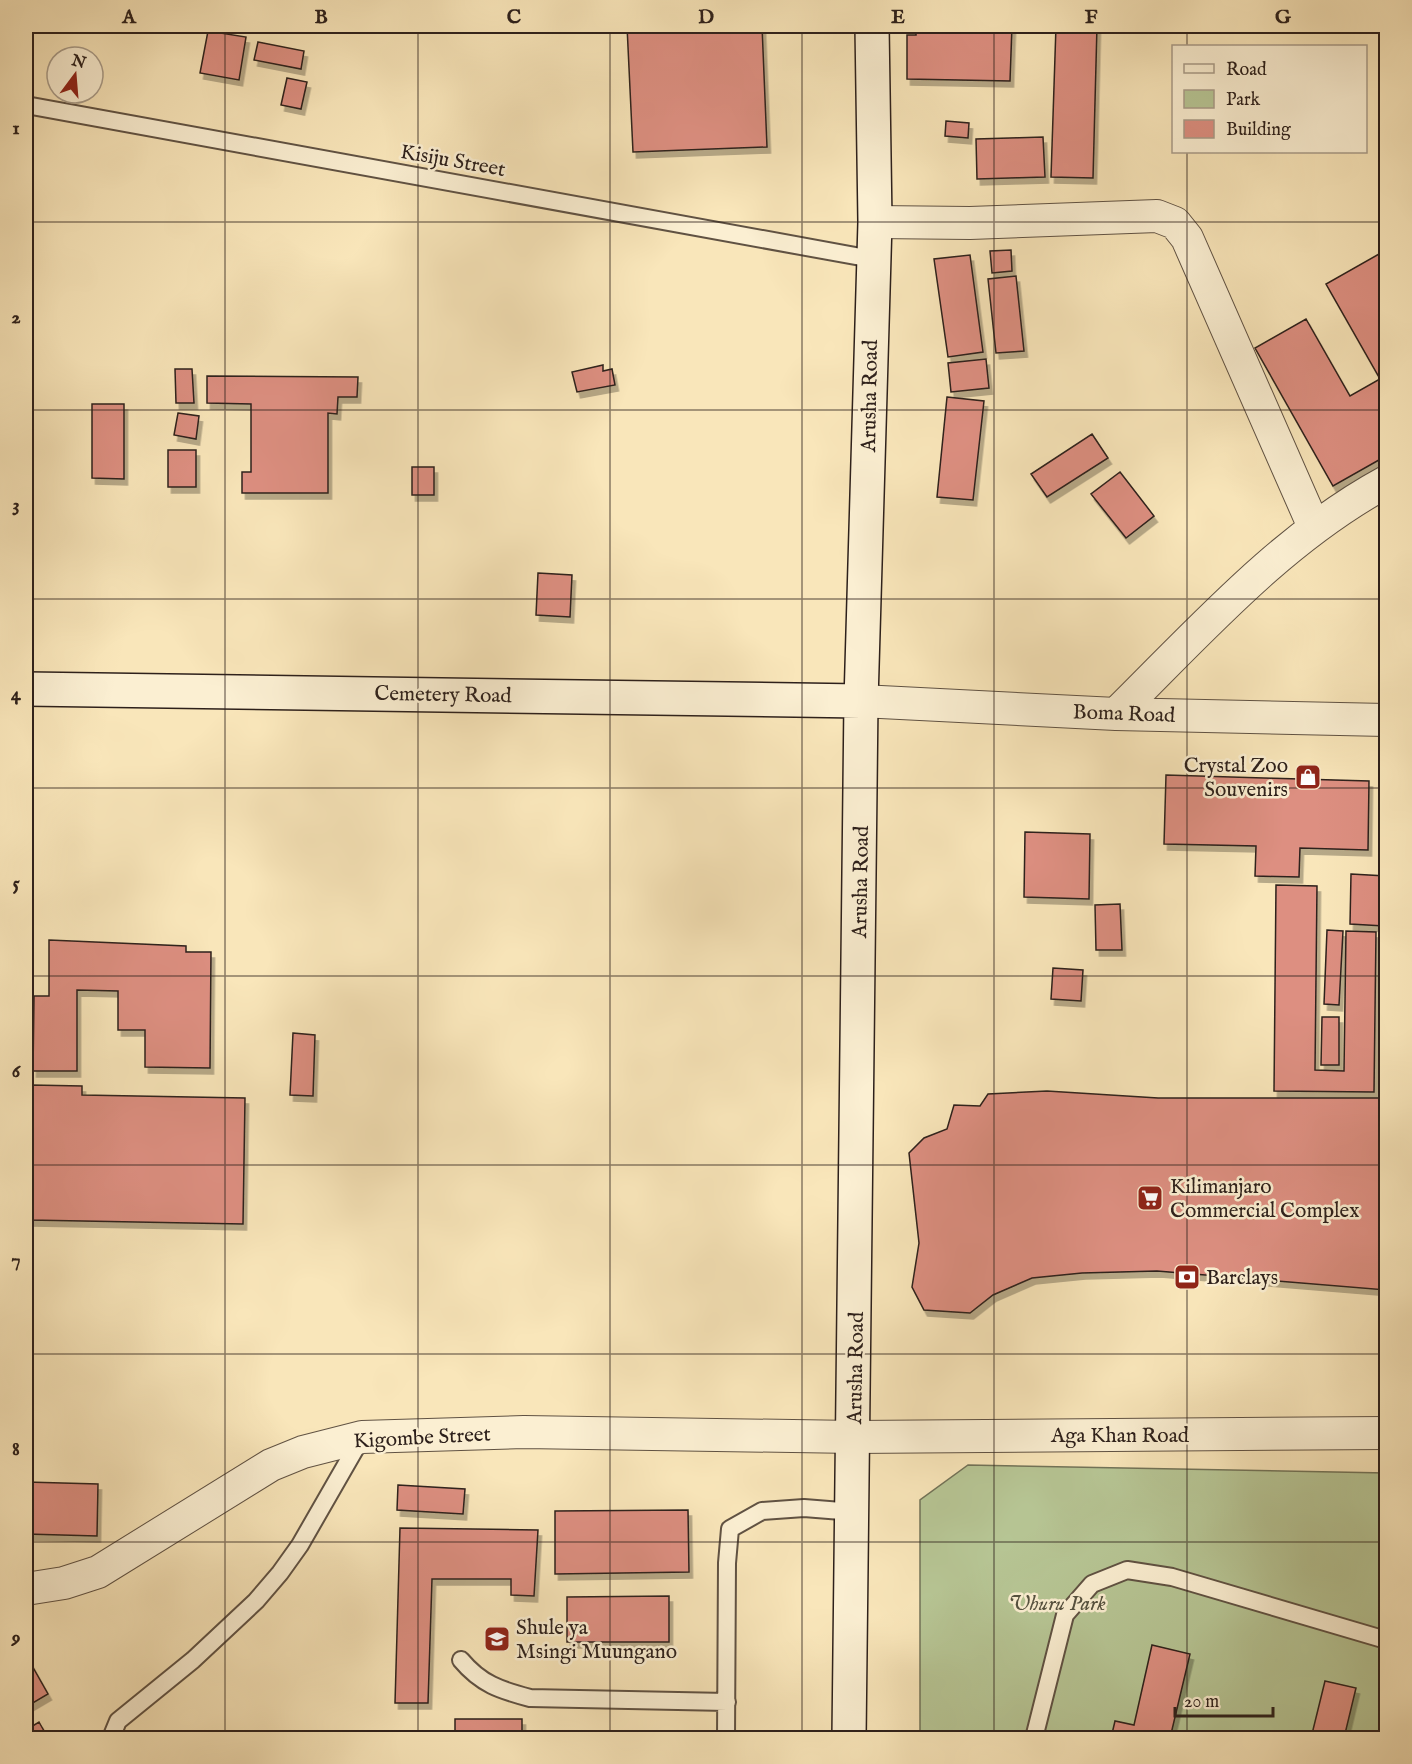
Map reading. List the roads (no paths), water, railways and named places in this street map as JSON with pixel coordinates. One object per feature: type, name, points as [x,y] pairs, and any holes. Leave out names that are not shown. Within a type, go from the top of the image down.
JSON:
[{"type":"main road","name":"Arusha Road","points":[[849,1738],[855,1437],[861,701],[874,222],[872,26]]},
{"type":"main road","name":"Cemetery Road","points":[[26,689],[861,701]]},
{"type":"street","points":[[874,222],[970,223],[1157,216],[1175,223],[1188,238],[1314,527]]},
{"type":"street","points":[[1116,714],[1246,585],[1314,527],[1348,503],[1386,482]]},
{"type":"street","name":"Boma Road","points":[[861,701],[1116,714],[1386,720]]},
{"type":"street","name":"Kigombe Street","points":[[26,1589],[64,1583],[98,1572],[271,1464],[303,1452],[362,1437],[524,1432],[855,1437]]},
{"type":"street","name":"Aga Khan Road","points":[[855,1437],[1386,1433]]},
{"type":"lane","name":"Kisiju Street","points":[[26,105],[872,259]]},
{"type":"lane","points":[[111,1738],[118,1721],[193,1660],[256,1601],[280,1573],[300,1545],[362,1437]]},
{"type":"lane","points":[[726,1738],[727,1563],[730,1529],[762,1511],[804,1508],[854,1512]]},
{"type":"lane","points":[[1034,1738],[1065,1615],[1092,1584],[1127,1570],[1172,1577],[1386,1640]]},
{"type":"lane","points":[[461,1660],[475,1677],[503,1691],[530,1698],[727,1702]]},
{"type":"place","name":"Crystal Zoo Souvenirs","points":[[1308,777]]},
{"type":"place","name":"Kilimanjaro Commercial Complex","points":[[1150,1198]]},
{"type":"place","name":"Barclays","points":[[1187,1277]]},
{"type":"place","name":"Shule ya Msingi Muungano","points":[[497,1639]]},
{"type":"park label","name":"Uhuru Park","points":[[1057,1603]]}]
